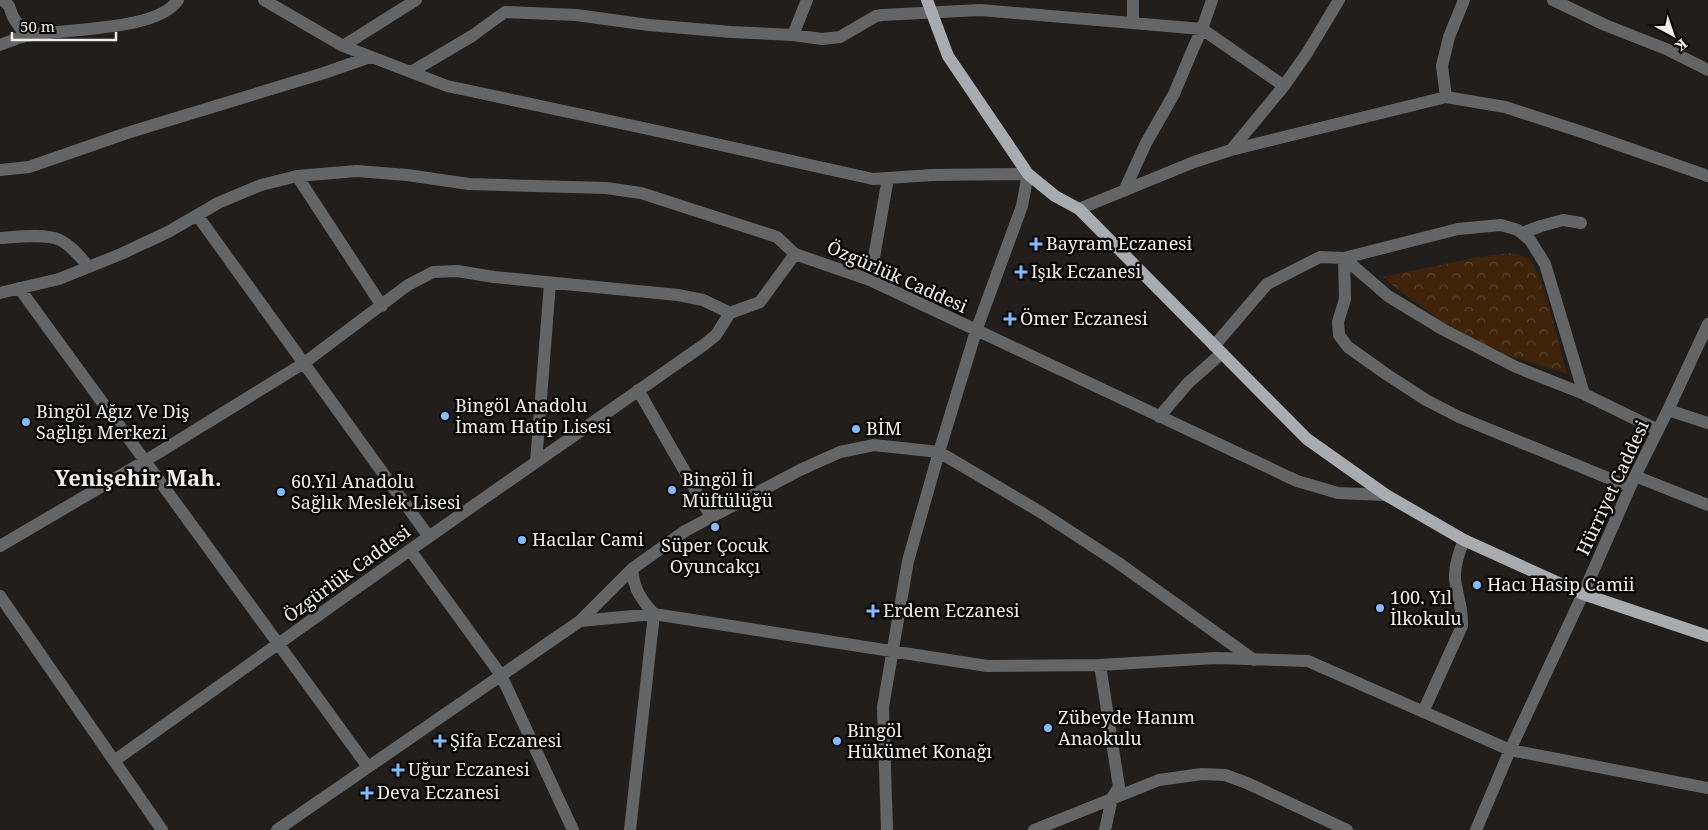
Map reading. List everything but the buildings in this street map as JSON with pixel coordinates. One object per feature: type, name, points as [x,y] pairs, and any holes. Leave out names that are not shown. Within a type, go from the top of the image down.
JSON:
[{"type":"main road","points":[[929,6],[948,56],[1028,174],[1055,196],[1079,209],[1306,439],[1386,495],[1464,540],[1583,594],[1708,636]]},
{"type":"street","points":[[4,0],[26,36]]},
{"type":"street","points":[[0,45],[26,36],[97,29],[149,19],[166,13],[178,0]]},
{"type":"street","points":[[264,0],[343,46],[447,86],[873,179],[932,175],[1028,174],[1022,206],[976,331],[938,452],[908,562],[883,707],[887,830]]},
{"type":"street","points":[[343,46],[400,4],[416,0]]},
{"type":"street","points":[[527,12],[536,0]]},
{"type":"street","points":[[793,35],[807,0]]},
{"type":"street","points":[[1133,0],[1133,23]]},
{"type":"street","points":[[1124,190],[1146,142],[1174,94],[1202,29],[1212,0]]},
{"type":"street","points":[[1231,150],[1284,86],[1307,53],[1339,0]]},
{"type":"street","points":[[1446,97],[1442,66],[1449,37],[1464,0]]},
{"type":"street","points":[[1553,0],[1605,25],[1666,49],[1708,70]]},
{"type":"street","points":[[411,72],[472,36],[505,12],[576,15],[649,26],[793,35],[822,39],[840,37],[876,16],[929,6],[1202,29],[1284,86]]},
{"type":"street","points":[[0,170],[29,167],[126,133],[324,73],[370,57]]},
{"type":"street","points":[[1079,209],[1194,162],[1231,150],[1446,97],[1505,107],[1708,176]]},
{"type":"street","points":[[0,293],[59,279],[89,267],[168,232],[218,203],[261,185],[297,176],[357,171],[407,175],[469,184],[606,188],[641,193],[777,237],[795,254],[760,302],[730,313],[704,300],[678,295],[494,277],[456,271],[433,272],[408,285],[304,364],[145,461],[0,546]]},
{"type":"street","points":[[297,176],[382,306]]},
{"type":"street","points":[[870,280],[888,178]]},
{"type":"street","points":[[197,215],[429,537]]},
{"type":"street","points":[[1522,233],[1563,220],[1581,223]]},
{"type":"street","points":[[1159,417],[1218,350],[1267,284],[1320,257],[1344,258],[1458,228],[1501,225],[1518,230],[1530,240],[1545,264],[1584,394]]},
{"type":"street","points":[[0,238],[32,236],[58,239],[72,249],[89,267]]},
{"type":"street","name":"Özgürlük Caddesi","points":[[795,254],[870,280],[1297,481],[1338,493],[1386,495]]},
{"type":"street","points":[[1344,258],[1388,296],[1444,330],[1516,367],[1584,394],[1658,430]]},
{"type":"street","points":[[1344,258],[1345,299],[1338,322],[1339,335],[1348,347],[1386,374],[1426,400],[1459,417],[1633,481],[1708,505]]},
{"type":"street","points":[[536,462],[550,283]]},
{"type":"street","points":[[20,288],[368,767]]},
{"type":"street","name":"Özgürlük Caddesi","points":[[114,761],[716,335],[730,313]]},
{"type":"street","name":"Hürriyet Caddesi","points":[[1476,830],[1510,750],[1583,594],[1633,481],[1708,324]]},
{"type":"street","points":[[638,390],[711,517]]},
{"type":"street","points":[[1668,410],[1708,423]]},
{"type":"street","points":[[277,830],[580,621],[632,569],[685,531],[800,470],[840,452],[874,445],[938,452],[1042,513],[1117,562],[1254,660]]},
{"type":"street","points":[[1424,712],[1462,626],[1463,615],[1455,577],[1458,556],[1464,540]]},
{"type":"street","points":[[410,550],[501,675],[573,830]]},
{"type":"street","points":[[630,830],[654,614],[639,596],[633,580],[632,569]]},
{"type":"street","points":[[0,596],[162,830]]},
{"type":"street","points":[[580,621],[654,614],[987,666],[1100,664],[1216,658],[1308,661],[1510,750],[1708,788]]},
{"type":"street","points":[[1100,664],[1119,787],[1112,798],[1105,830]]},
{"type":"street","points":[[1034,830],[1159,780],[1202,774],[1225,775],[1247,783],[1347,830]]},
{"type":"green space","points":[[1510,253],[1529,259],[1534,267],[1546,296],[1567,374],[1495,351],[1444,323],[1383,277],[1478,257]]},
{"type":"place","name":"Bayram Eczanesi","points":[[1036,244]]},
{"type":"place","name":"Işık Eczanesi","points":[[1021,272]]},
{"type":"place","name":"Ömer Eczanesi","points":[[1010,319]]},
{"type":"place","name":"Bingöl Anadolu İmam Hatip Lisesi","points":[[445,416]]},
{"type":"place","name":"Bingöl Ağız Ve Diş Sağlığı Merkezi","points":[[26,422]]},
{"type":"place","name":"BİM","points":[[856,429]]},
{"type":"place","name":"Bingöl İl Müftülüğü","points":[[672,490]]},
{"type":"place","name":"60.Yıl Anadolu Sağlık Meslek Lisesi","points":[[281,492]]},
{"type":"place","name":"Süper Çocuk Oyuncakçı","points":[[715,527]]},
{"type":"place","name":"Hacılar Cami","points":[[522,540]]},
{"type":"place","name":"Hacı Hasip Camii","points":[[1477,585]]},
{"type":"place","name":"100. Yıl İlkokulu","points":[[1380,608]]},
{"type":"place","name":"Erdem Eczanesi","points":[[873,611]]},
{"type":"place","name":"Zübeyde Hanım Anaokulu","points":[[1048,728]]},
{"type":"place","name":"Şifa Eczanesi","points":[[440,741]]},
{"type":"place","name":"Bingöl Hükümet Konağı","points":[[837,741]]},
{"type":"place","name":"Uğur Eczanesi","points":[[398,770]]},
{"type":"place","name":"Deva Eczanesi","points":[[367,793]]},
{"type":"district","name":"Yenişehir Mah.","points":[[138,478]]}]
